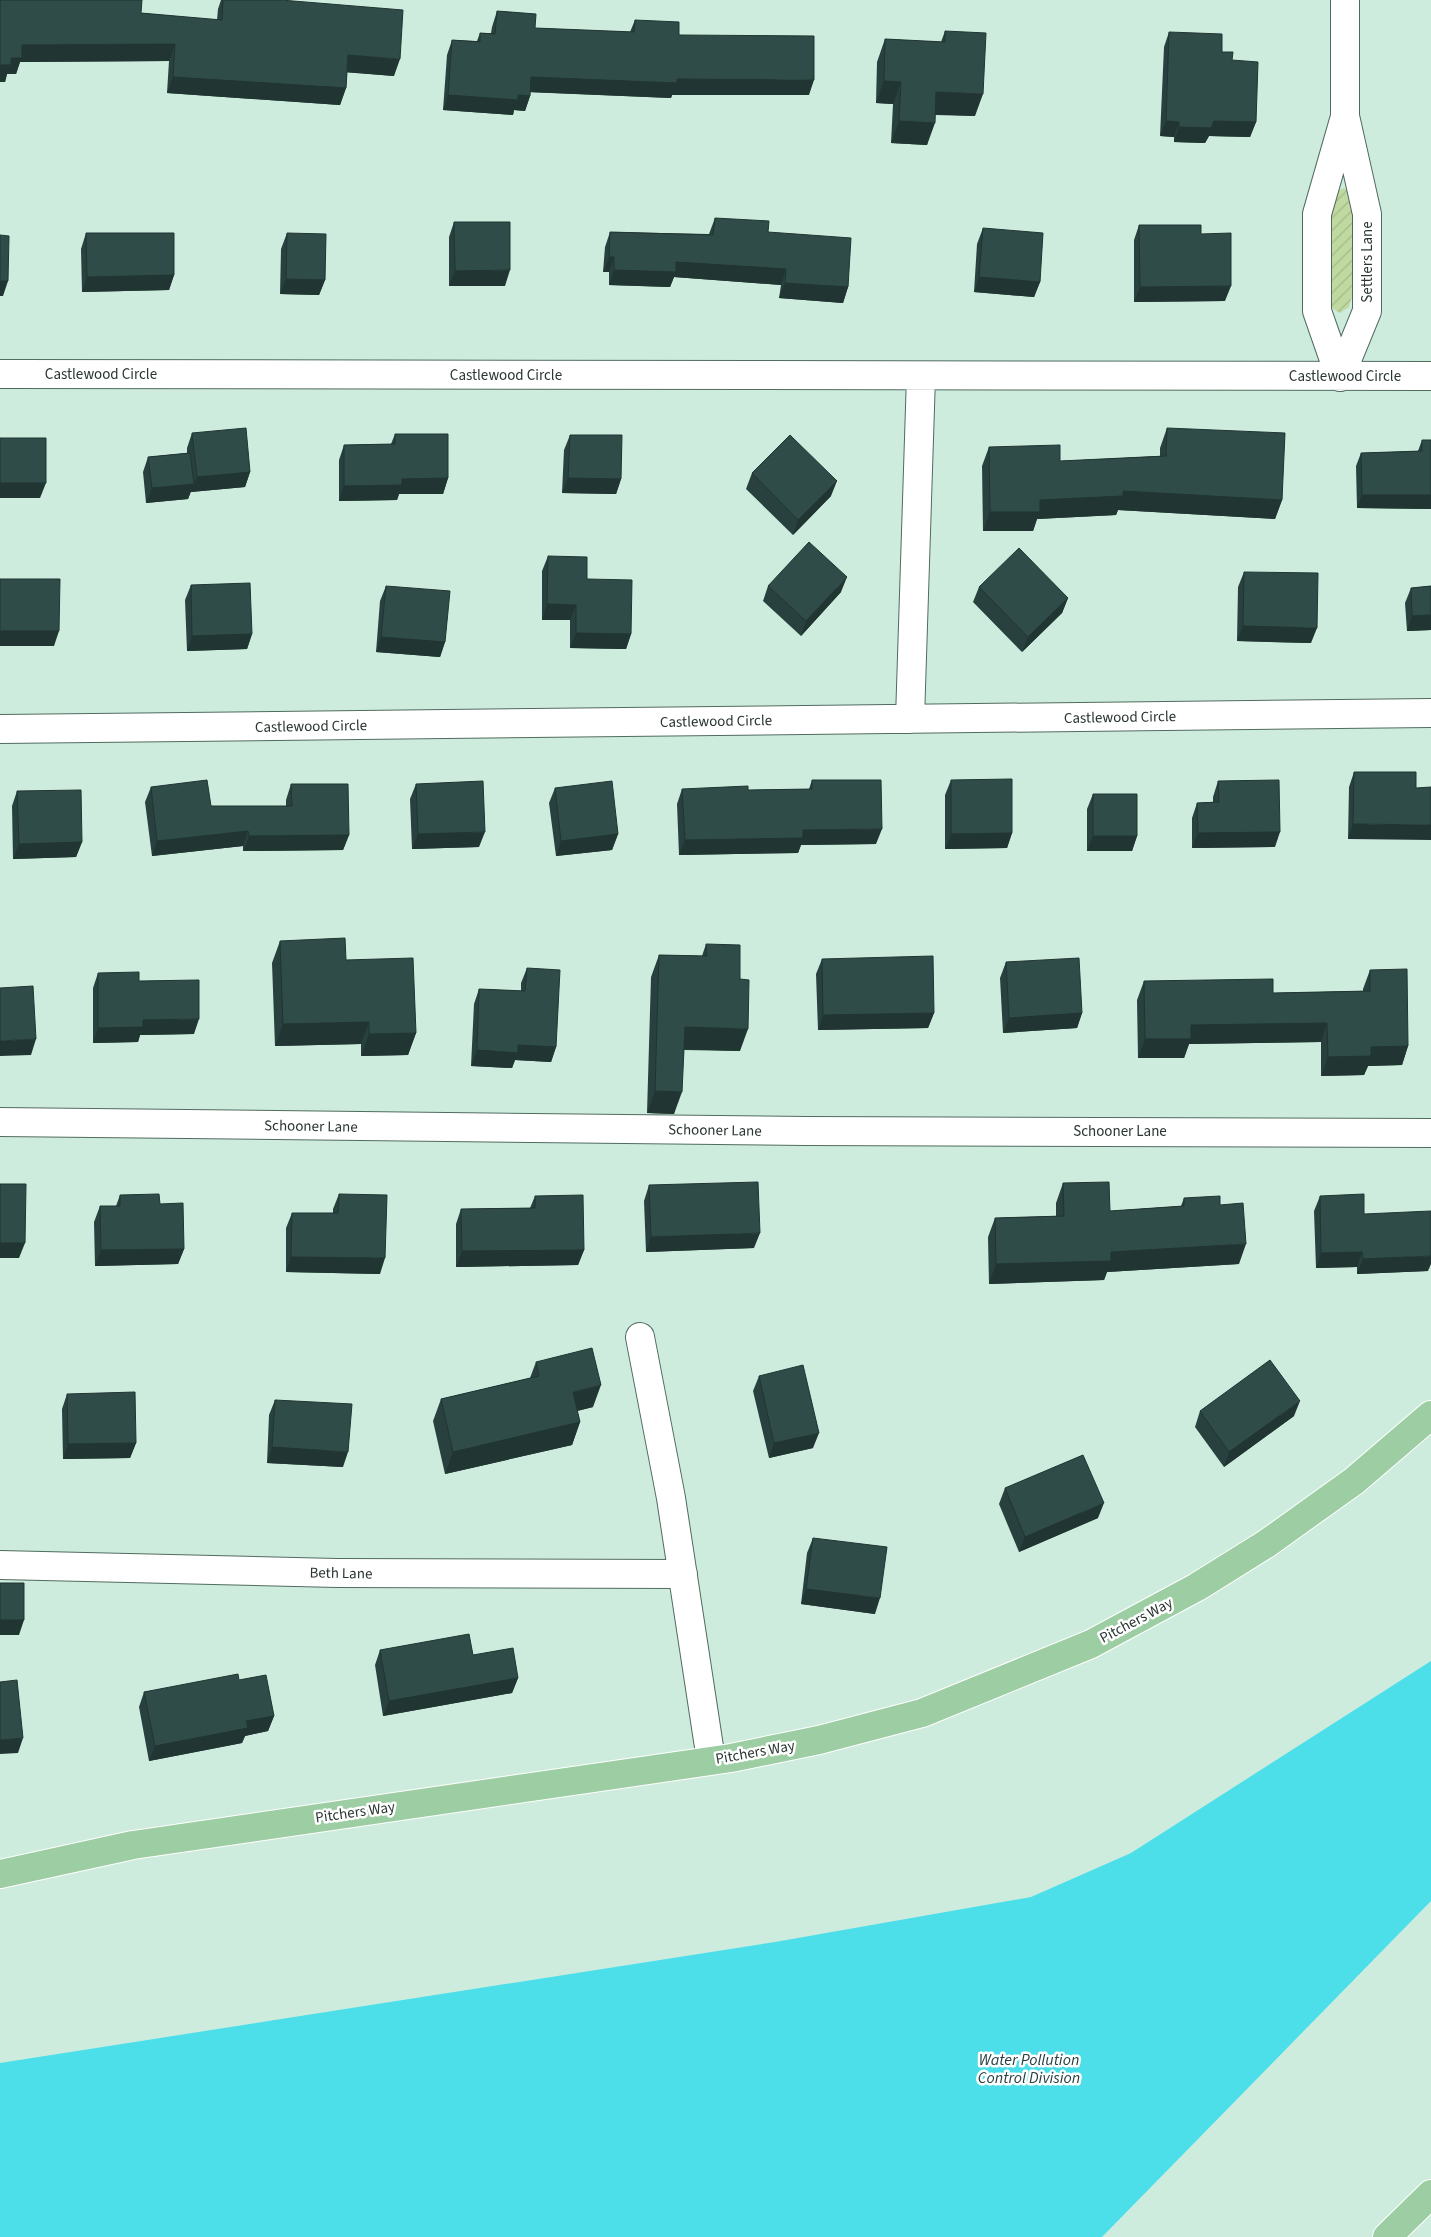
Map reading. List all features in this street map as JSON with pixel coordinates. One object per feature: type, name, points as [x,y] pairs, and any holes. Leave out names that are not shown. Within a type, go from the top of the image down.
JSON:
[{"type":"main road","name":"Pitchers Way","points":[[0,1874],[133,1844],[711,1760],[818,1740],[922,1713],[1091,1644],[1198,1587],[1266,1544],[1354,1481],[1431,1414]]},
{"type":"main road","points":[[1388,2237],[1431,2194]]},
{"type":"street","name":"Settlers Lane","points":[[1340,377],[1367,311],[1368,214],[1345,116],[1345,0]]},
{"type":"street","name":"Settlers Lane","points":[[1340,377],[1317,311],[1318,214],[1345,116]]},
{"type":"street","name":"Castlewood Circle","points":[[0,374],[1431,376]]},
{"type":"street","points":[[910,719],[921,376]]},
{"type":"street","name":"Castlewood Circle","points":[[0,729],[1431,713]]},
{"type":"street","name":"Schooner Lane","points":[[0,1122],[806,1130],[1431,1133]]},
{"type":"street","points":[[640,1337],[671,1498],[711,1760]]},
{"type":"street","name":"Beth Lane","points":[[0,1565],[337,1573],[682,1574]]},
{"type":"green space","points":[[1344,188],[1347,190],[1353,216],[1354,256],[1352,296],[1349,307],[1340,313],[1332,308],[1330,298],[1329,220],[1335,192]]},
{"type":"water","name":"Water Pollution Control Division","points":[[1431,1661],[1431,1901],[1102,2237],[0,2237],[0,2063],[775,1942],[1031,1897],[1131,1853]]},
{"type":"building","points":[[0,0],[142,0],[141,13],[222,20],[223,0],[281,0],[403,10],[400,59],[348,55],[346,88],[173,77],[175,44],[22,45],[22,58],[11,58],[11,65],[0,65]]},
{"type":"building","points":[[497,11],[536,14],[535,28],[634,32],[635,20],[679,22],[679,35],[814,36],[814,80],[677,79],[677,83],[531,77],[530,96],[518,95],[518,100],[448,95],[452,40],[480,42],[480,33],[495,34]]},
{"type":"building","points":[[945,31],[986,33],[983,94],[936,92],[935,123],[899,121],[901,82],[884,81],[885,39],[945,42]]},
{"type":"building","points":[[1169,32],[1222,34],[1222,52],[1233,52],[1232,60],[1258,62],[1256,122],[1214,121],[1211,128],[1179,127],[1179,122],[1166,121]]},
{"type":"building","points":[[715,218],[769,221],[768,232],[851,238],[848,287],[785,283],[786,269],[676,262],[676,272],[614,270],[614,257],[609,257],[610,232],[713,235]]},
{"type":"building","points":[[454,222],[510,222],[510,270],[455,271]]},
{"type":"building","points":[[1139,225],[1201,225],[1201,234],[1231,233],[1231,286],[1140,287]]},
{"type":"building","points":[[983,228],[1043,233],[1040,282],[979,277]]},
{"type":"building","points":[[86,233],[174,233],[174,275],[87,277]]},
{"type":"building","points":[[287,233],[326,234],[325,280],[286,279]]},
{"type":"building","points":[[0,235],[9,236],[8,281],[0,281]]},
{"type":"building","points":[[246,428],[250,472],[197,477],[192,433]]},
{"type":"building","points":[[1167,428],[1285,433],[1282,500],[1123,491],[1123,496],[1040,500],[1040,512],[990,512],[989,447],[1060,445],[1060,461],[1166,456]]},
{"type":"building","points":[[395,434],[448,434],[448,478],[402,479],[402,485],[344,486],[344,445],[395,444]]},
{"type":"building","points":[[570,435],[622,435],[621,479],[568,478]]},
{"type":"building","points":[[790,435],[837,481],[798,520],[752,473]]},
{"type":"building","points":[[0,438],[46,438],[46,483],[0,483]]},
{"type":"building","points":[[1422,440],[1431,440],[1431,495],[1362,495],[1361,453],[1422,451]]},
{"type":"building","points":[[190,453],[194,484],[152,488],[148,457]]},
{"type":"building","points":[[809,542],[847,577],[806,621],[768,586]]},
{"type":"building","points":[[1019,548],[1068,598],[1028,637],[979,587]]},
{"type":"building","points":[[548,556],[587,557],[587,579],[632,580],[631,634],[576,633],[576,605],[547,604]]},
{"type":"building","points":[[1244,572],[1318,573],[1317,628],[1243,626]]},
{"type":"building","points":[[0,579],[60,579],[59,631],[0,631]]},
{"type":"building","points":[[250,583],[252,634],[192,636],[191,585]]},
{"type":"building","points":[[386,586],[450,591],[445,642],[381,637]]},
{"type":"building","points":[[1431,586],[1431,615],[1412,616],[1411,588]]},
{"type":"building","points":[[1354,772],[1416,772],[1416,788],[1431,787],[1431,825],[1353,824]]},
{"type":"building","points":[[1012,779],[1012,833],[951,834],[951,780]]},
{"type":"building","points":[[207,780],[211,806],[292,806],[291,784],[348,784],[349,835],[249,836],[248,831],[157,841],[151,787]]},
{"type":"building","points":[[812,780],[881,780],[882,829],[803,830],[803,838],[685,840],[682,789],[748,786],[748,790],[812,789]]},
{"type":"building","points":[[1279,780],[1280,832],[1198,833],[1197,803],[1219,802],[1218,781]]},
{"type":"building","points":[[483,781],[485,832],[418,834],[416,784]]},
{"type":"building","points":[[612,781],[618,834],[561,841],[555,788]]},
{"type":"building","points":[[81,790],[82,842],[19,844],[17,791]]},
{"type":"building","points":[[1093,794],[1137,794],[1137,836],[1093,836]]},
{"type":"building","points":[[345,938],[346,960],[413,958],[416,1033],[369,1034],[369,1022],[283,1024],[280,941]]},
{"type":"building","points":[[706,944],[740,945],[740,979],[749,980],[748,1029],[685,1027],[682,1092],[655,1091],[659,955],[707,956]]},
{"type":"building","points":[[933,956],[934,1013],[823,1015],[822,959]]},
{"type":"building","points":[[1079,958],[1082,1013],[1009,1018],[1006,962]]},
{"type":"building","points":[[527,968],[560,970],[556,1047],[518,1045],[518,1053],[477,1050],[479,989],[525,991]]},
{"type":"building","points":[[1407,969],[1408,1046],[1371,1047],[1371,1056],[1328,1057],[1327,1023],[1191,1025],[1191,1039],[1145,1039],[1144,981],[1273,979],[1273,993],[1370,991],[1370,970]]},
{"type":"building","points":[[139,972],[139,981],[199,980],[199,1019],[143,1020],[143,1027],[98,1028],[98,973]]},
{"type":"building","points":[[33,986],[36,1039],[0,1041],[0,988]]},
{"type":"building","points":[[758,1182],[760,1233],[651,1237],[649,1185]]},
{"type":"building","points":[[1109,1182],[1110,1211],[1184,1206],[1184,1198],[1220,1196],[1220,1205],[1243,1203],[1246,1244],[1111,1252],[1111,1261],[996,1264],[995,1218],[1064,1216],[1063,1183]]},
{"type":"building","points":[[0,1184],[26,1184],[25,1243],[0,1243]]},
{"type":"building","points":[[159,1194],[160,1204],[183,1203],[184,1249],[101,1250],[100,1206],[120,1206],[120,1195]]},
{"type":"building","points":[[339,1194],[387,1195],[385,1258],[291,1257],[292,1213],[338,1213]]},
{"type":"building","points":[[1364,1194],[1364,1214],[1431,1211],[1431,1256],[1363,1259],[1362,1252],[1321,1253],[1320,1196]]},
{"type":"building","points":[[583,1195],[584,1250],[462,1251],[461,1209],[535,1208],[535,1196]]},
{"type":"building","points":[[592,1348],[601,1385],[573,1392],[580,1422],[453,1452],[441,1399],[539,1376],[536,1362]]},
{"type":"building","points":[[1270,1360],[1300,1401],[1229,1452],[1200,1411]]},
{"type":"building","points":[[803,1365],[819,1433],[774,1443],[759,1376]]},
{"type":"building","points":[[135,1392],[136,1443],[68,1444],[67,1394]]},
{"type":"building","points":[[275,1400],[352,1404],[348,1452],[272,1447]]},
{"type":"building","points":[[1083,1455],[1104,1503],[1025,1537],[1005,1488]]},
{"type":"building","points":[[813,1538],[887,1547],[880,1598],[806,1589]]},
{"type":"building","points":[[0,1583],[24,1583],[24,1620],[0,1620]]},
{"type":"building","points":[[469,1634],[473,1655],[513,1648],[518,1678],[389,1701],[380,1650]]},
{"type":"building","points":[[238,1674],[239,1680],[266,1675],[274,1716],[246,1721],[248,1728],[155,1746],[144,1692]]},
{"type":"building","points":[[17,1680],[23,1738],[0,1740],[0,1682]]}]
